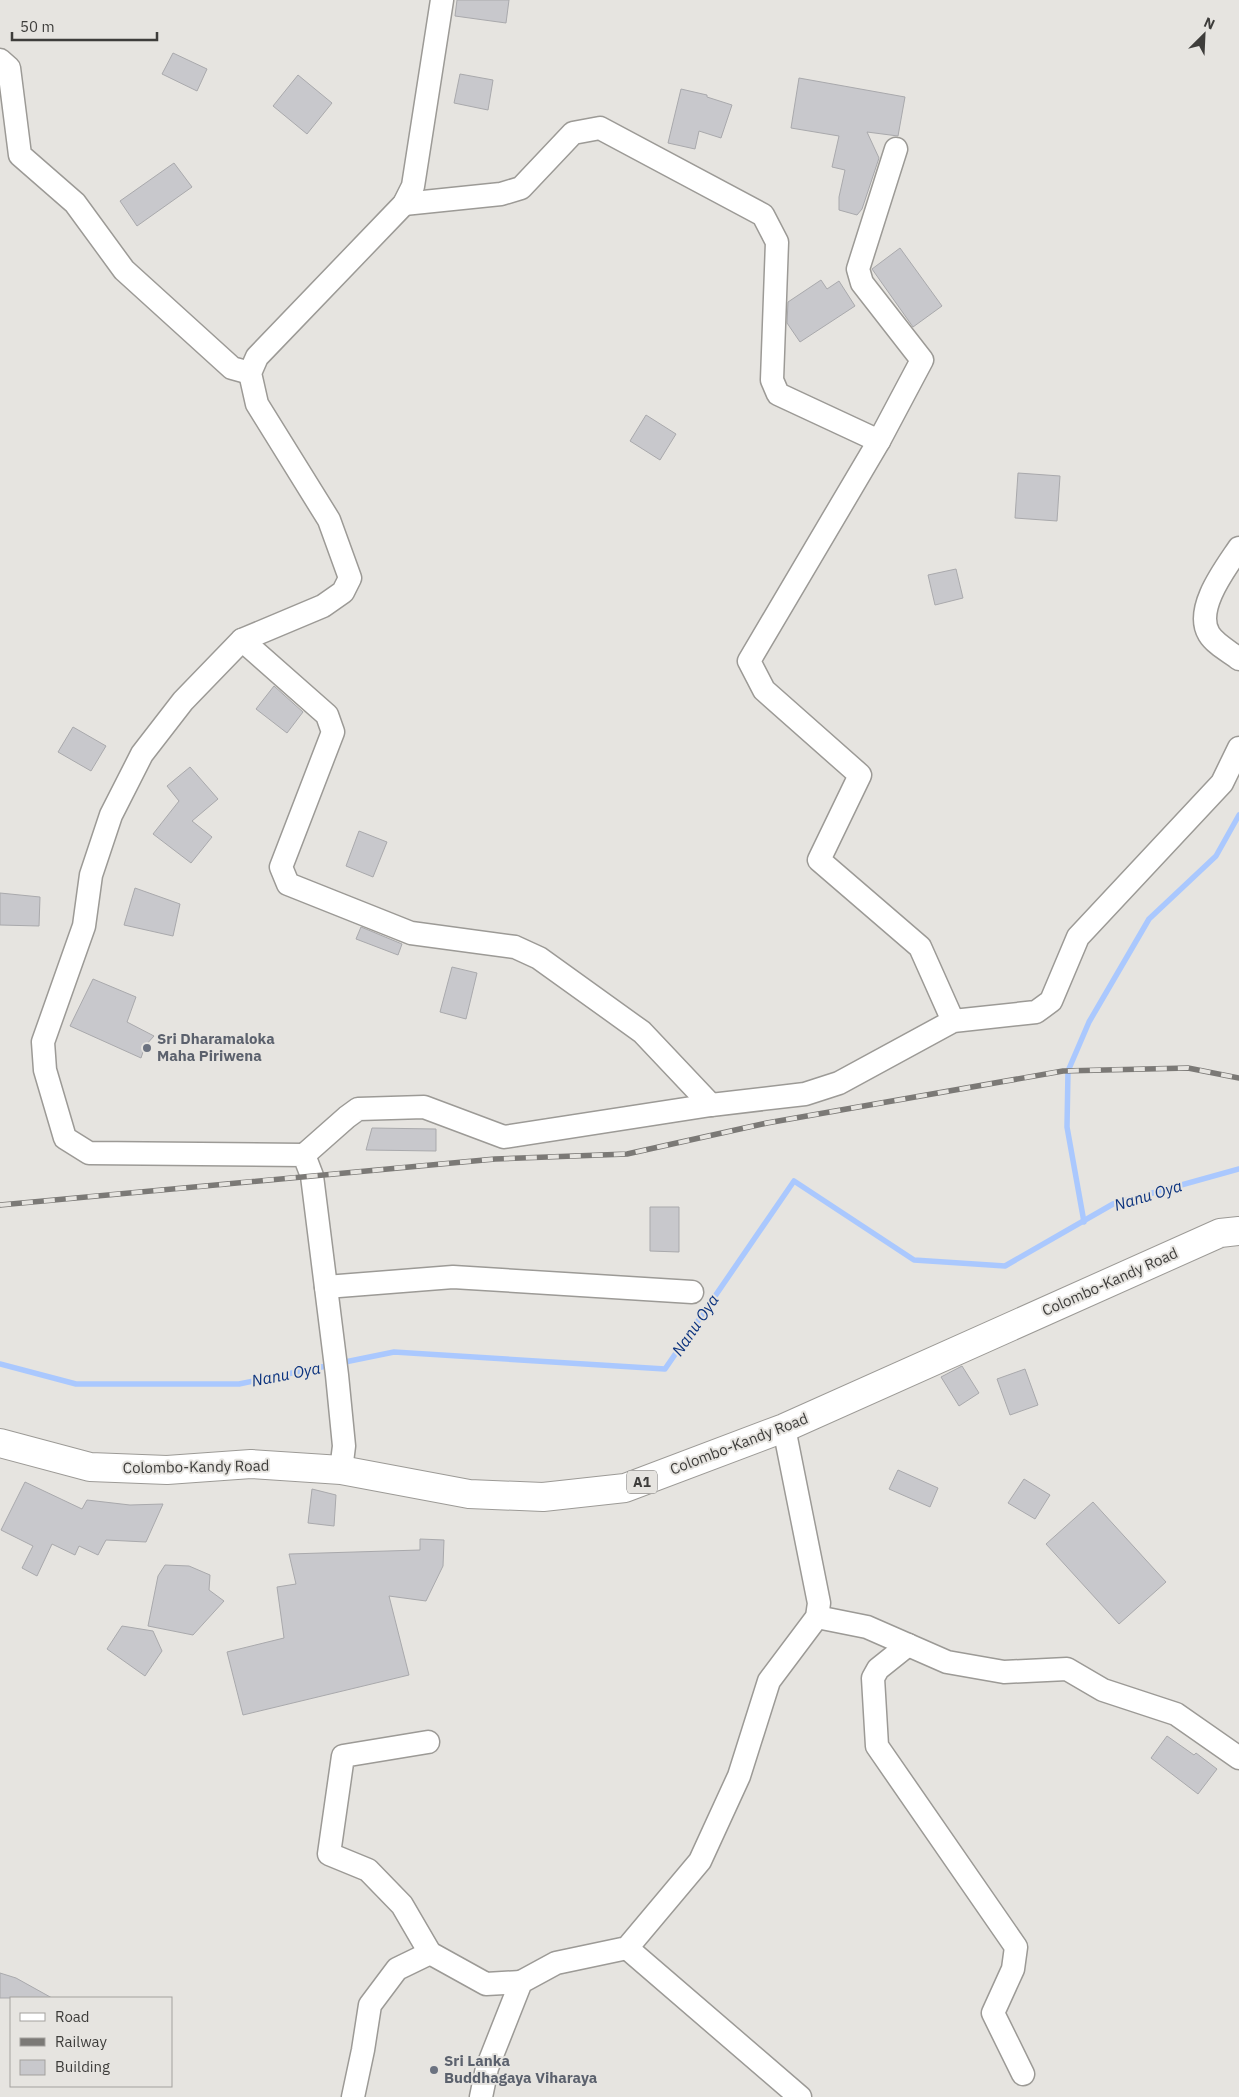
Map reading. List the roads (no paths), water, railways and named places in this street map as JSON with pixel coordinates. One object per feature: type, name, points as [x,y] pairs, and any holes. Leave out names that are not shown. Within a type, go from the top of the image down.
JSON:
[{"type":"highway","name":"Colombo-Kandy Road","points":[[1,1445],[90,1467],[167,1470],[251,1464],[341,1470],[469,1494],[543,1497],[625,1488],[784,1428],[1220,1233],[1239,1231]]},
{"type":"street","points":[[442,0],[413,186],[404,204],[257,358],[250,373],[257,404],[330,520],[350,578],[343,592],[323,606],[242,640],[182,701],[142,754],[112,815],[91,875],[84,926],[43,1042],[45,1070],[65,1138],[89,1153],[304,1155],[347,1117],[358,1110],[424,1107],[504,1137],[711,1105],[805,1094],[839,1083],[953,1021],[1036,1012],[1051,1001],[1078,937],[1222,783],[1239,748]]},
{"type":"street","points":[[0,60],[9,68],[20,155],[75,203],[124,270],[232,368],[250,373]]},
{"type":"street","points":[[404,204],[501,194],[521,188],[573,133],[600,128],[763,215],[777,242],[772,380],[778,394],[879,441]]},
{"type":"street","points":[[896,149],[858,269],[862,283],[922,360],[879,441],[749,661],[764,690],[860,775],[819,860],[920,947],[953,1021]]},
{"type":"street","points":[[1239,548],[1216,583],[1204,618],[1210,636],[1239,659]]},
{"type":"street","points":[[242,640],[327,716],[333,732],[281,866],[288,884],[411,933],[515,947],[538,958],[642,1032],[711,1105]]},
{"type":"street","points":[[304,1155],[312,1176],[332,1332],[344,1446],[341,1470]]},
{"type":"street","points":[[326,1287],[453,1277],[692,1292]]},
{"type":"street","points":[[428,1742],[343,1756],[329,1854],[368,1870],[402,1905],[430,1953],[486,1984],[521,1982],[556,1963],[627,1948],[700,1861],[739,1776],[769,1681],[817,1617],[820,1603],[784,1428]]},
{"type":"street","points":[[817,1617],[867,1627],[947,1662],[1004,1672],[1067,1669],[1103,1690],[1176,1714],[1239,1758]]},
{"type":"street","points":[[908,1645],[878,1670],[873,1678],[877,1746],[1016,1947],[1013,1969],[993,2013],[1023,2074]]},
{"type":"street","points":[[627,1948],[800,2097]]},
{"type":"street","points":[[353,2097],[370,2005],[397,1969],[430,1953]]},
{"type":"street","points":[[481,2097],[488,2068],[521,1982]]},
{"type":"waterway","points":[[1084,1222],[1067,1127],[1068,1071],[1089,1022],[1149,919],[1216,856],[1239,815]]},
{"type":"waterway","name":"Nanu Oya","points":[[340,1363],[394,1352],[665,1369],[794,1181],[914,1260],[1005,1266],[1113,1204],[1239,1169]]},
{"type":"waterway","name":"Nanu Oya","points":[[0,1364],[76,1384],[239,1384],[331,1365]]},
{"type":"railway","points":[[0,1205],[495,1159],[627,1154],[767,1123],[1063,1071],[1188,1068],[1239,1078]]},
{"type":"place","name":"Sri Dharamaloka Maha Piriwena","points":[[147,1048]]},
{"type":"place","name":"Sri Lanka Buddhagaya Viharaya","points":[[434,2070]]}]
